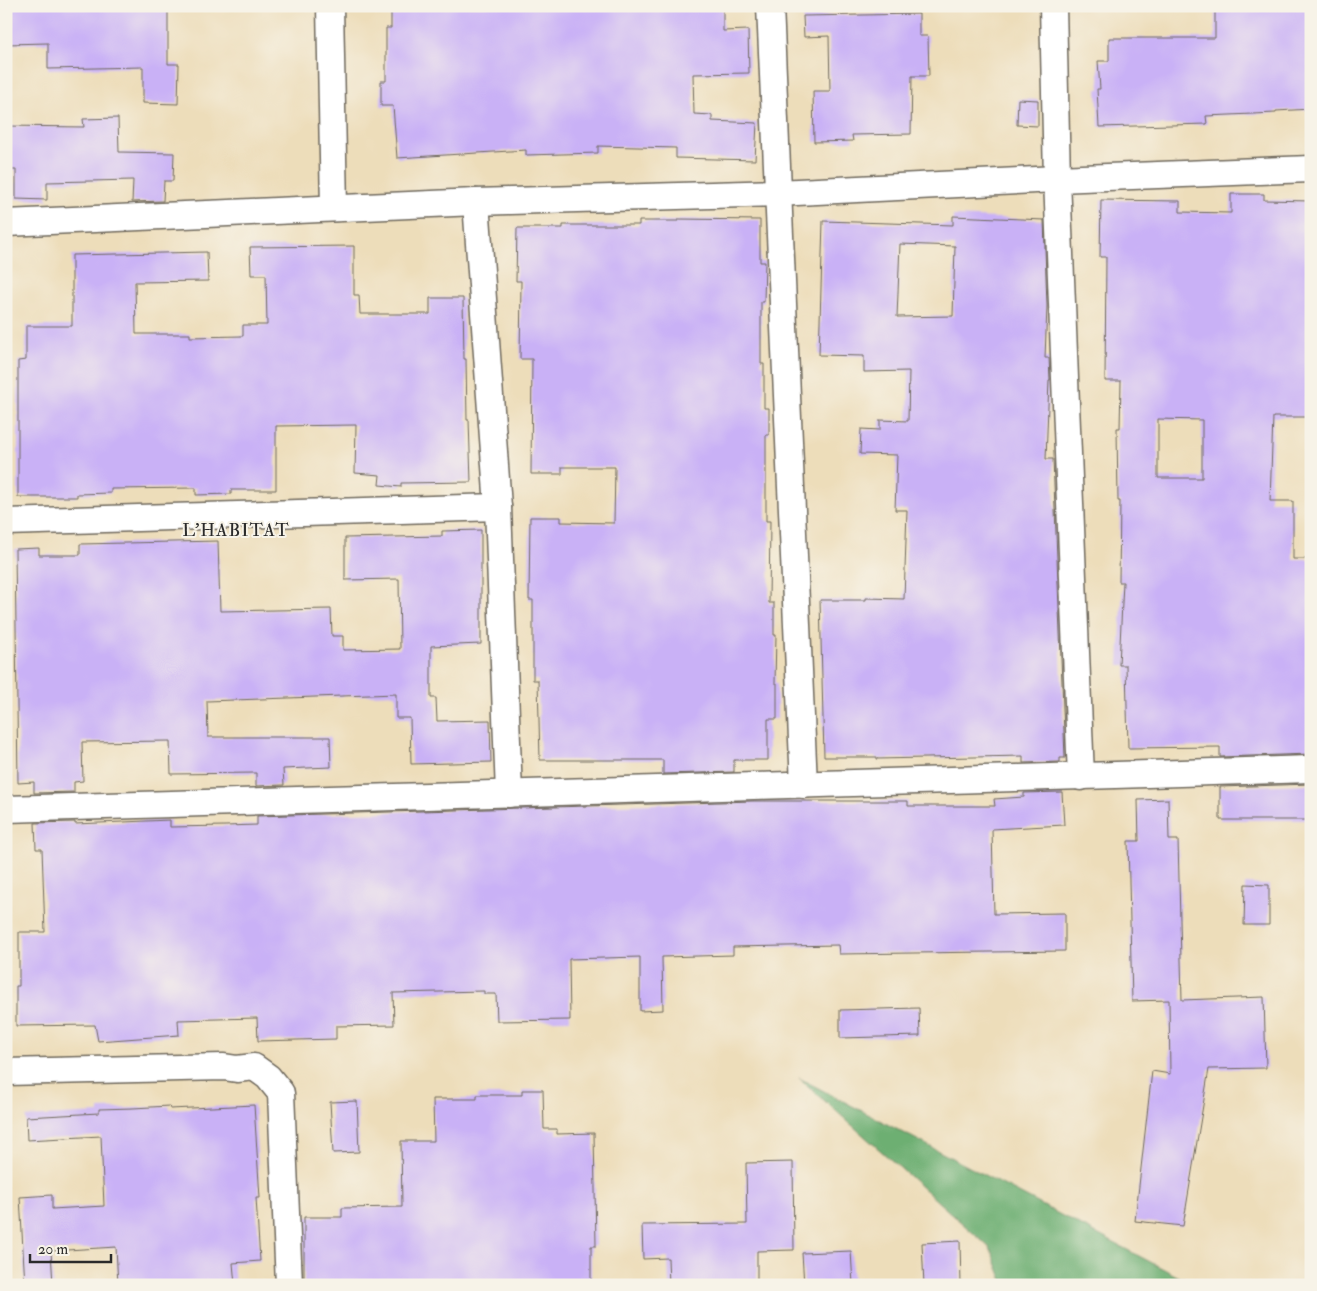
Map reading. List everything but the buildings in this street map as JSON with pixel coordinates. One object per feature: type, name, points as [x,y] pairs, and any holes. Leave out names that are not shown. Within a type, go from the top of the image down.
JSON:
[{"type":"street","points":[[330,6],[334,208]]},
{"type":"street","points":[[770,6],[804,786]]},
{"type":"street","points":[[1053,6],[1056,178],[1081,777]]},
{"type":"street","points":[[6,223],[476,202],[777,193],[1056,178],[1311,169]]},
{"type":"street","points":[[476,202],[498,507],[509,794]]},
{"type":"street","points":[[6,522],[498,507]]},
{"type":"street","points":[[6,809],[1311,769]]},
{"type":"street","points":[[6,1072],[224,1067],[237,1069],[254,1067],[268,1077],[281,1093],[289,1285]]},
{"type":"green space","points":[[799,1078],[1181,1278],[1235,1285],[1005,1285],[990,1248]]},
{"type":"district","name":"L’HABITAT","points":[[236,530]]}]
